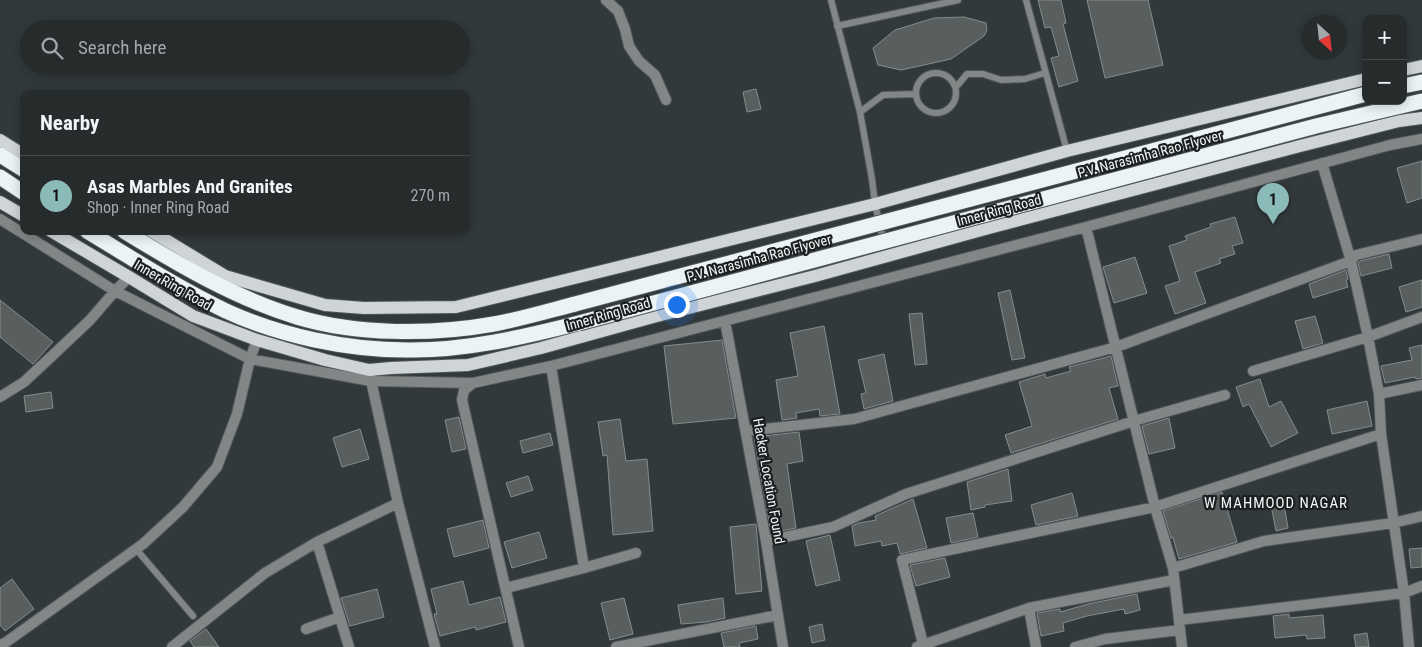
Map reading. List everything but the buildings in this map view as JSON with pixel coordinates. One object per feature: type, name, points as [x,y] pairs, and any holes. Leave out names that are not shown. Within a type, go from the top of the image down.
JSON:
[{"type":"highway","points":[[1407,85],[1422,82]]},
{"type":"highway","name":"P.V. Narasimha Rao Flyover","points":[[131,235],[206,279],[266,306],[299,318],[368,330],[407,332],[492,324],[544,313],[1362,95]]},
{"type":"highway","name":"P.V. Narasimha Rao Flyover","points":[[95,235],[198,296],[227,311],[261,324],[328,342],[365,348],[407,350],[447,348],[494,342],[579,323],[1297,131],[1422,101]]},
{"type":"highway","points":[[0,155],[20,168]]},
{"type":"highway","points":[[0,178],[20,190]]},
{"type":"main road","points":[[1407,69],[1422,66]]},
{"type":"main road","points":[[157,235],[225,276],[325,305],[364,308],[456,307],[875,204],[1067,151],[1362,80]]},
{"type":"main road","name":"Inner Ring Road","points":[[58,235],[193,316],[257,340],[325,360],[370,376],[391,368],[468,365],[541,348],[1300,146],[1399,121],[1422,118]]},
{"type":"main road","points":[[0,140],[20,152]]},
{"type":"main road","points":[[0,202],[20,214]]},
{"type":"street","points":[[606,0],[618,11],[625,29],[628,46],[639,61],[656,75],[666,100]]},
{"type":"street","points":[[25,235],[114,291],[250,359],[370,376],[473,383],[551,366],[1390,145],[1422,139]]},
{"type":"street","points":[[1322,163],[1352,260],[1368,337],[1378,394],[1380,434],[1404,593],[1409,647]]},
{"type":"street","points":[[0,219],[20,232]]},
{"type":"street","points":[[1086,226],[1155,507],[1173,568],[1182,647]]},
{"type":"street","points":[[746,431],[854,419],[1116,347],[1352,260],[1356,255],[1422,239]]},
{"type":"street","points":[[0,397],[24,382],[90,320],[114,291],[130,277]]},
{"type":"street","points":[[1252,371],[1368,337],[1422,317]]},
{"type":"street","name":"Hacker Location Found","points":[[725,321],[766,541],[783,647]]},
{"type":"street","points":[[0,645],[136,549],[183,507],[217,467],[237,414],[250,359],[257,340]]},
{"type":"street","points":[[551,366],[584,568]]},
{"type":"street","points":[[370,376],[398,503],[436,647]]},
{"type":"street","points":[[473,383],[464,390],[462,400],[519,647]]},
{"type":"street","points":[[1378,394],[1422,385]]},
{"type":"street","points":[[766,541],[833,527],[906,494],[1134,421],[1225,395]]},
{"type":"street","points":[[1174,580],[1029,608],[920,646],[902,560],[1155,507],[1380,434]]},
{"type":"street","points":[[172,647],[266,573],[317,542],[398,503]]},
{"type":"street","points":[[1173,568],[1264,541],[1393,523],[1422,516]]},
{"type":"street","points":[[317,542],[349,647]]},
{"type":"street","points":[[506,588],[636,553]]},
{"type":"street","points":[[1075,647],[1105,639],[1180,625],[1404,593],[1422,586]]},
{"type":"street","points":[[1029,608],[1036,647]]},
{"type":"street","points":[[616,647],[778,615]]},
{"type":"street","points":[[306,629],[340,617]]},
{"type":"lane","points":[[831,0],[860,112],[875,204],[888,256]]},
{"type":"lane","points":[[837,26],[958,0]]},
{"type":"lane","points":[[1026,0],[1067,151]]},
{"type":"lane","points":[[936,73],[948,77],[956,87],[956,100],[943,112],[924,110],[916,94],[920,82],[930,74],[936,73]]},
{"type":"lane","points":[[956,87],[967,74],[983,74],[1001,80],[1025,80],[1045,73]]},
{"type":"lane","points":[[860,112],[883,95],[916,94]]},
{"type":"lane","points":[[136,549],[193,616]]},
{"type":"place","name":"Asas Marbles And Granites","points":[[1273,224]]},
{"type":"district","name":"W MAHMOOD NAGAR","points":[[1276,503]]}]
